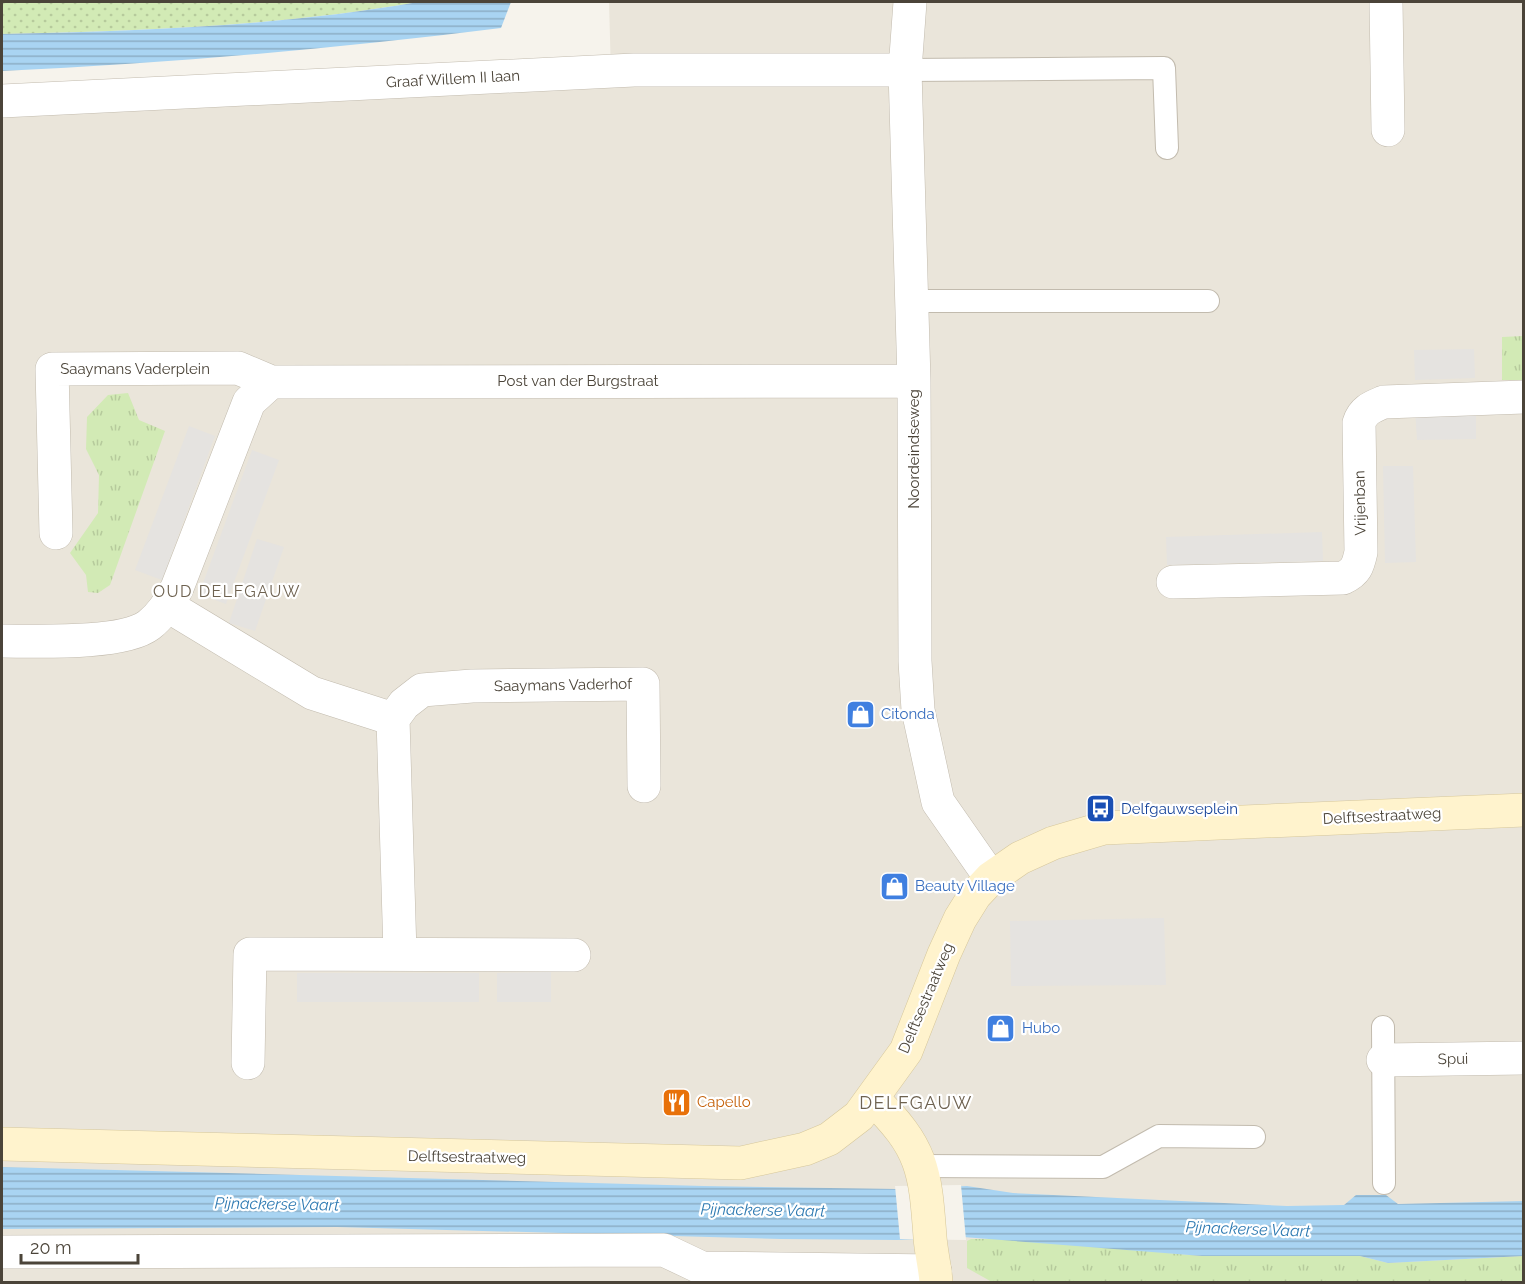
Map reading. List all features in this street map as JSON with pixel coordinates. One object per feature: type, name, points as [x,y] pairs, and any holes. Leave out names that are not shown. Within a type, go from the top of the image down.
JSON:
[{"type":"street","name":"Noordeindseweg","points":[[910,2],[905,70],[913,301],[915,661],[918,710],[938,802],[991,879]]},
{"type":"street","points":[[1386,2],[1388,130]]},
{"type":"street","name":"Graaf Willem II laan","points":[[2,101],[634,70],[905,70]]},
{"type":"street","name":"Saaymans Vaderplein","points":[[56,533],[52,369],[238,368],[260,392]]},
{"type":"street","name":"Post van der Burgstraat","points":[[260,392],[914,381]]},
{"type":"street","points":[[2,641],[83,641],[148,626],[168,606],[260,392]]},
{"type":"street","name":"Vrijenban","points":[[1173,582],[1343,578],[1352,574],[1358,566],[1361,552],[1359,423],[1362,415],[1371,407],[1384,402],[1524,397]]},
{"type":"street","points":[[168,606],[312,693],[393,719],[400,953]]},
{"type":"street","name":"Saaymans Vaderhof","points":[[393,719],[404,704],[422,690],[472,686],[643,684],[644,786]]},
{"type":"street","name":"Delftsestraatweg","points":[[2,1144],[741,1163],[805,1149],[829,1139],[859,1116],[906,1051],[918,1014],[960,919],[975,895],[991,879],[1020,858],[1053,843],[1104,828],[1524,810]]},
{"type":"street","points":[[248,1063],[250,954],[574,955]]},
{"type":"street","name":"Spui","points":[[1383,1060],[1524,1058]]},
{"type":"street","points":[[2,1251],[664,1250],[702,1268],[934,1264],[924,1176],[907,1136],[872,1098]]},
{"type":"lane","points":[[905,70],[1164,68],[1167,148]]},
{"type":"lane","points":[[913,301],[1208,301]]},
{"type":"lane","points":[[1383,1027],[1384,1183]]},
{"type":"lane","points":[[924,1176],[1103,1167],[1159,1136],[1254,1137]]},
{"type":"shaded area","points":[[609,2],[1523,2],[1523,1282],[2,1282],[2,107],[611,74]]},
{"type":"shaded area","points":[[1474,349],[1475,378],[1415,380],[1414,350]]},
{"type":"shaded area","points":[[1476,409],[1476,439],[1417,440],[1415,410]]},
{"type":"shaded area","points":[[189,426],[215,436],[162,580],[135,570]]},
{"type":"shaded area","points":[[252,450],[279,460],[226,604],[199,594]]},
{"type":"shaded area","points":[[1383,466],[1413,466],[1416,562],[1385,563]]},
{"type":"shaded area","points":[[1322,532],[1323,561],[1167,565],[1166,537]]},
{"type":"shaded area","points":[[257,539],[284,547],[255,631],[229,623]]},
{"type":"shaded area","points":[[1164,918],[1166,985],[1011,986],[1010,921]]},
{"type":"shaded area","points":[[551,972],[551,1002],[497,1002],[497,973]]},
{"type":"shaded area","points":[[297,973],[479,973],[479,1002],[297,1002]]},
{"type":"green space","points":[[2,2],[418,2],[315,17],[211,26],[2,34]]},
{"type":"green space","points":[[1523,336],[1523,380],[1502,380],[1502,337]]},
{"type":"green space","points":[[128,393],[139,420],[165,431],[110,585],[98,593],[88,592],[86,575],[70,553],[98,513],[99,475],[86,449],[87,417],[108,395]]},
{"type":"green space","points":[[971,1239],[1012,1239],[1202,1256],[1360,1256],[1388,1263],[1523,1256],[1523,1282],[992,1282],[967,1268],[967,1241]]},
{"type":"water","points":[[418,2],[511,2],[501,28],[252,54],[2,71],[2,34],[159,29],[263,22]]},
{"type":"water","name":"Pijnackerse Vaart","points":[[2,1167],[704,1186],[897,1189],[967,1186],[1013,1193],[1287,1206],[1344,1205],[1356,1195],[1386,1195],[1398,1204],[1524,1201],[1523,1256],[1388,1263],[1360,1256],[1202,1256],[963,1237],[897,1240],[781,1239],[337,1227],[2,1229]]},
{"type":"pier","points":[[961,1185],[966,1240],[900,1239],[895,1186]]},
{"type":"place","name":"Citonda","points":[[860,714]]},
{"type":"place","name":"Delfgauwseplein","points":[[1100,809]]},
{"type":"place","name":"Beauty Village","points":[[894,886]]},
{"type":"place","name":"Hubo","points":[[1001,1028]]},
{"type":"place","name":"Capello","points":[[676,1102]]},
{"type":"district","name":"OUD DELFGAUW","points":[[227,591]]},
{"type":"district","name":"DELFGAUW","points":[[916,1102]]}]
